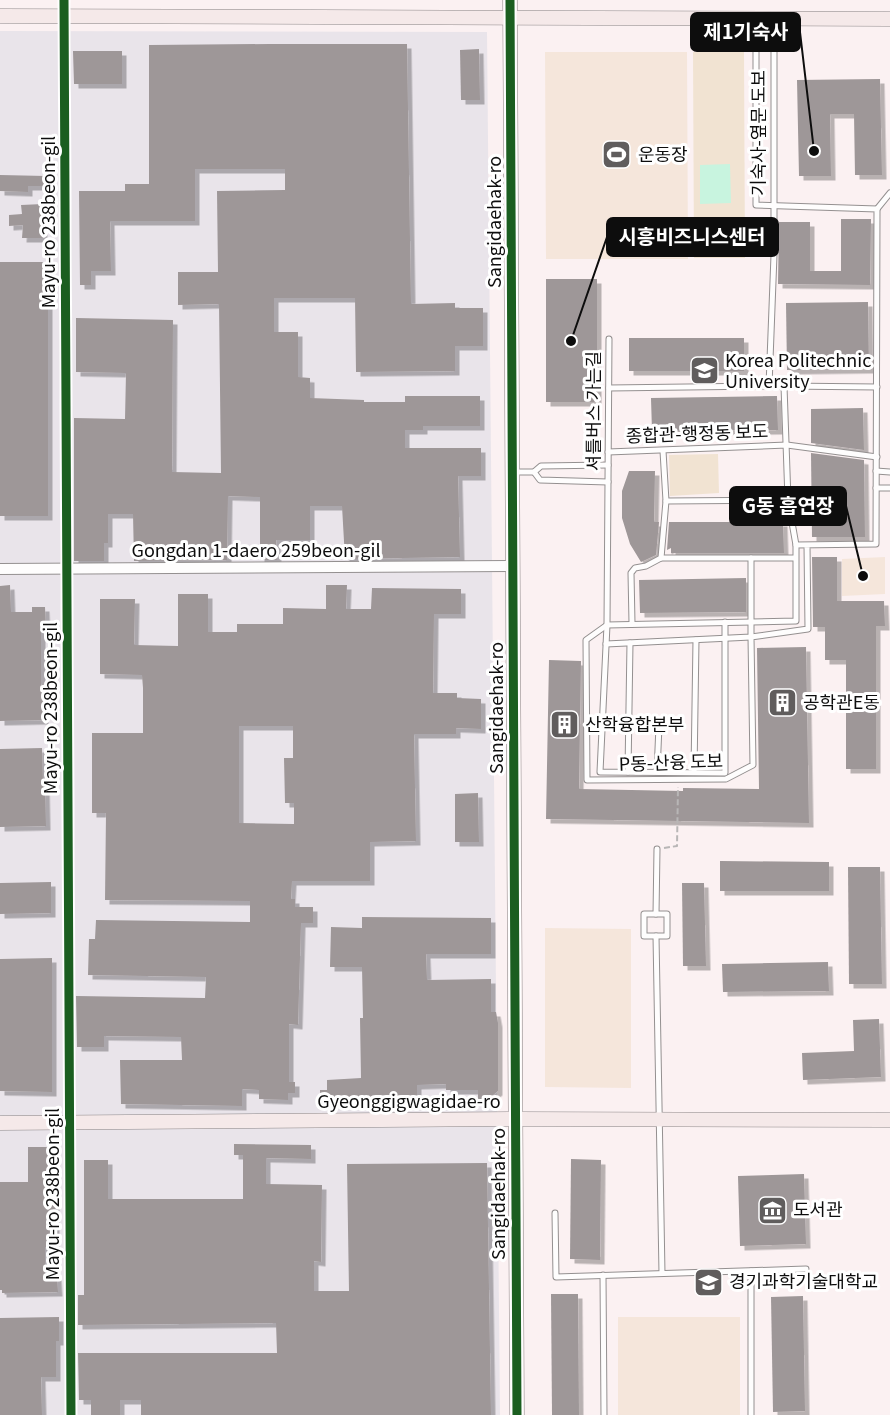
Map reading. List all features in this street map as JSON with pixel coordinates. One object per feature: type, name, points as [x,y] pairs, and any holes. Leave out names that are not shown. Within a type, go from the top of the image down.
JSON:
[{"type":"street","name":"Mayu-ro 238beon-gil","points":[[64,0],[71,1415]]},
{"type":"street","name":"Sangidaehak-ro","points":[[510,0],[517,1415]]},
{"type":"street","points":[[0,16],[890,19]]},
{"type":"street","name":"Gongdan 1-daero 259beon-gil","points":[[0,569],[513,566]]},
{"type":"street","name":"Gyeonggigwagidae-ro","points":[[0,1123],[516,1119],[890,1120]]},
{"type":"lane","points":[[756,18],[756,205],[877,209]]},
{"type":"lane","name":"기숙사-옆문 도보","points":[[769,386],[774,206],[774,25],[890,24]]},
{"type":"lane","points":[[796,545],[876,544],[877,209],[890,193]]},
{"type":"lane","name":"셔틀버스 가는길","points":[[609,339],[607,625],[600,771],[628,772]]},
{"type":"lane","points":[[607,625],[796,621],[796,545],[788,500],[784,386]]},
{"type":"lane","points":[[609,388],[877,387]]},
{"type":"lane","name":"종합관-행정동 보도","points":[[608,452],[787,445],[877,457]]},
{"type":"lane","points":[[661,558],[666,501],[663,451]]},
{"type":"lane","points":[[513,472],[534,472],[541,466],[608,465]]},
{"type":"lane","points":[[876,471],[890,472]]},
{"type":"lane","points":[[534,472],[540,480],[608,482]]},
{"type":"lane","points":[[876,488],[890,488]]},
{"type":"lane","points":[[666,501],[788,500]]},
{"type":"lane","points":[[606,644],[751,637],[808,629],[807,545]]},
{"type":"lane","points":[[632,623],[631,573],[636,568],[646,566],[661,558],[795,558]]},
{"type":"lane","points":[[751,558],[751,637]]},
{"type":"lane","points":[[630,643],[628,772],[725,773],[724,622]]},
{"type":"lane","name":"P동-산융 도보","points":[[607,625],[586,640],[587,780],[726,779],[753,765],[751,637]]},
{"type":"lane","points":[[694,772],[696,640]]},
{"type":"lane","points":[[657,772],[659,726]]},
{"type":"lane","points":[[656,914],[657,849]]},
{"type":"lane","points":[[644,914],[667,914],[667,936],[656,936],[644,936],[644,914]]},
{"type":"lane","points":[[656,936],[662,1274]]},
{"type":"lane","points":[[555,1213],[556,1277],[806,1269]]},
{"type":"lane","points":[[751,1271],[751,1415]]},
{"type":"lane","points":[[603,1275],[604,1415]]},
{"type":"path","points":[[657,849],[677,846],[678,772]]},
{"type":"shaded area","points":[[0,31],[487,32],[500,1415],[0,1415]]},
{"type":"shaded area","name":"운동장","points":[[545,52],[687,52],[688,259],[546,259]]},
{"type":"shaded area","points":[[693,52],[744,52],[745,258],[694,258]]},
{"type":"shaded area","points":[[730,164],[731,203],[700,204],[700,165]]},
{"type":"shaded area","points":[[718,454],[719,493],[670,496],[669,455]]},
{"type":"shaded area","points":[[885,557],[885,594],[842,596],[842,559]]},
{"type":"shaded area","points":[[545,928],[631,929],[631,1088],[545,1087]]},
{"type":"shaded area","points":[[618,1317],[740,1317],[740,1415],[618,1415]]},
{"type":"building","points":[[407,44],[411,304],[455,303],[455,308],[483,308],[483,346],[455,346],[455,371],[356,372],[355,298],[274,298],[274,332],[298,332],[298,377],[310,378],[310,398],[405,402],[405,396],[480,396],[480,426],[423,426],[423,430],[405,430],[405,448],[481,448],[481,476],[458,476],[460,557],[345,559],[342,506],[310,506],[310,540],[276,540],[277,560],[260,560],[260,497],[228,496],[227,560],[134,561],[133,514],[108,514],[108,543],[104,543],[104,561],[74,561],[74,418],[125,419],[126,373],[76,372],[76,318],[173,320],[172,472],[221,473],[219,304],[178,305],[178,272],[218,272],[217,191],[285,190],[285,169],[195,169],[195,221],[110,221],[111,271],[91,271],[91,285],[80,285],[79,191],[125,191],[125,184],[149,184],[149,45]]},
{"type":"building","points":[[479,49],[480,100],[461,100],[460,50]]},
{"type":"building","points":[[73,51],[122,51],[122,84],[74,84]]},
{"type":"building","points":[[880,79],[882,175],[855,175],[854,114],[830,114],[831,176],[799,176],[797,80]]},
{"type":"building","points":[[0,175],[46,176],[46,186],[28,186],[28,192],[0,191]]},
{"type":"building","points":[[43,204],[43,238],[22,238],[23,225],[9,226],[9,215],[22,214],[21,205]]},
{"type":"building","points":[[841,219],[871,219],[870,285],[778,284],[779,222],[810,222],[810,271],[841,271]]},
{"type":"building","points":[[0,262],[48,262],[48,516],[0,516]]},
{"type":"building","points":[[546,279],[597,279],[597,402],[546,402]]},
{"type":"building","points":[[868,302],[869,369],[787,370],[786,303]]},
{"type":"building","points":[[629,338],[744,338],[744,371],[629,371]]},
{"type":"building","points":[[777,396],[778,430],[652,431],[651,398]]},
{"type":"building","points":[[863,408],[864,450],[811,443],[811,409]]},
{"type":"building","points":[[811,453],[864,460],[865,537],[812,537]]},
{"type":"building","points":[[629,471],[655,471],[654,522],[659,522],[656,555],[641,562],[630,544],[622,518],[622,491]]},
{"type":"building","points":[[669,522],[783,522],[784,553],[671,553],[671,548],[667,550]]},
{"type":"building","points":[[812,557],[837,557],[837,601],[884,601],[885,626],[876,626],[876,769],[846,769],[846,660],[825,660],[825,627],[813,627]]},
{"type":"building","points":[[746,578],[746,612],[640,613],[639,580]]},
{"type":"building","points":[[10,585],[11,612],[32,612],[32,607],[45,607],[46,630],[41,630],[41,685],[43,684],[44,720],[0,721],[0,586]]},
{"type":"building","points":[[326,585],[347,585],[346,609],[371,609],[372,588],[461,589],[461,614],[434,614],[433,693],[457,693],[457,698],[481,699],[481,729],[456,728],[456,734],[414,734],[416,841],[370,842],[370,881],[292,881],[291,899],[295,899],[295,907],[313,907],[313,923],[301,923],[298,1025],[289,1024],[289,1082],[295,1082],[295,1093],[288,1093],[288,1100],[259,1099],[259,1090],[242,1089],[242,1106],[121,1104],[120,1060],[182,1060],[181,1037],[104,1036],[104,1047],[77,1047],[76,996],[205,998],[206,977],[88,975],[89,939],[95,939],[96,920],[250,922],[250,901],[105,900],[106,813],[92,813],[92,733],[143,733],[143,688],[142,675],[100,674],[100,599],[135,599],[134,645],[178,646],[178,594],[208,594],[208,632],[237,632],[237,624],[283,624],[283,608],[326,609]],"holes":[[[239,726],[293,726],[293,758],[284,758],[285,803],[294,803],[294,824],[239,823]]]},
{"type":"building","points":[[806,647],[809,823],[546,819],[549,660],[581,661],[579,789],[683,791],[683,788],[759,789],[757,648]]},
{"type":"building","points":[[42,748],[46,826],[0,827],[0,749]]},
{"type":"building","points":[[478,793],[479,842],[455,842],[455,794]]},
{"type":"building","points":[[720,861],[829,862],[829,891],[720,891]]},
{"type":"building","points":[[848,867],[880,867],[882,984],[849,984]]},
{"type":"building","points":[[51,882],[51,913],[0,914],[0,883]]},
{"type":"building","points":[[682,883],[704,883],[706,966],[683,966]]},
{"type":"building","points":[[362,917],[491,918],[491,954],[426,954],[427,980],[491,979],[491,1012],[496,1012],[498,1023],[498,1091],[487,1100],[478,1101],[478,1090],[446,1090],[446,1084],[417,1085],[417,1095],[320,1100],[320,1090],[327,1090],[327,1080],[361,1078],[362,967],[330,967],[331,927],[362,928]]},
{"type":"building","points":[[52,958],[52,1092],[0,1091],[0,959]]},
{"type":"building","points":[[828,962],[829,991],[723,992],[722,964]]},
{"type":"building","points":[[879,1019],[881,1077],[803,1080],[802,1053],[854,1051],[853,1020]]},
{"type":"building","points":[[234,1144],[311,1145],[311,1159],[266,1158],[266,1184],[322,1185],[321,1262],[314,1261],[314,1291],[349,1291],[347,1164],[487,1163],[491,1415],[141,1415],[141,1400],[120,1400],[120,1415],[91,1415],[91,1400],[79,1400],[78,1353],[277,1353],[276,1323],[78,1325],[78,1295],[84,1295],[84,1160],[108,1160],[108,1199],[243,1199],[243,1155],[234,1155]]},
{"type":"building","points":[[28,1147],[48,1147],[48,1194],[55,1194],[55,1247],[45,1247],[45,1276],[57,1276],[58,1292],[2,1293],[0,1290],[0,1182],[28,1182]]},
{"type":"building","points":[[571,1159],[601,1160],[600,1260],[570,1259]]},
{"type":"building","name":"도서관","points":[[804,1174],[806,1244],[740,1246],[738,1176]]},
{"type":"building","points":[[551,1294],[578,1294],[579,1415],[552,1415]]},
{"type":"building","points":[[803,1296],[805,1411],[773,1412],[771,1297]]},
{"type":"building","points":[[59,1317],[56,1377],[41,1377],[42,1415],[0,1415],[0,1318]]},
{"type":"cycle path","points":[[64,0],[71,1415]]},
{"type":"cycle path","points":[[510,0],[517,1415]]},
{"type":"place","name":"제1기숙사","points":[[814,151]]},
{"type":"place","name":"운동장","points":[[617,155]]},
{"type":"place","name":"시흥비즈니스센터","points":[[571,341]]},
{"type":"place","name":"Korea Politechnic University","points":[[704,371]]},
{"type":"place","name":"G동 흡연장","points":[[863,576]]},
{"type":"place","name":"공학관E동","points":[[782,703]]},
{"type":"place","name":"산학융합본부","points":[[564,725]]},
{"type":"place","name":"도서관","points":[[772,1210]]},
{"type":"place","name":"경기과학기술대학교","points":[[708,1282]]}]
